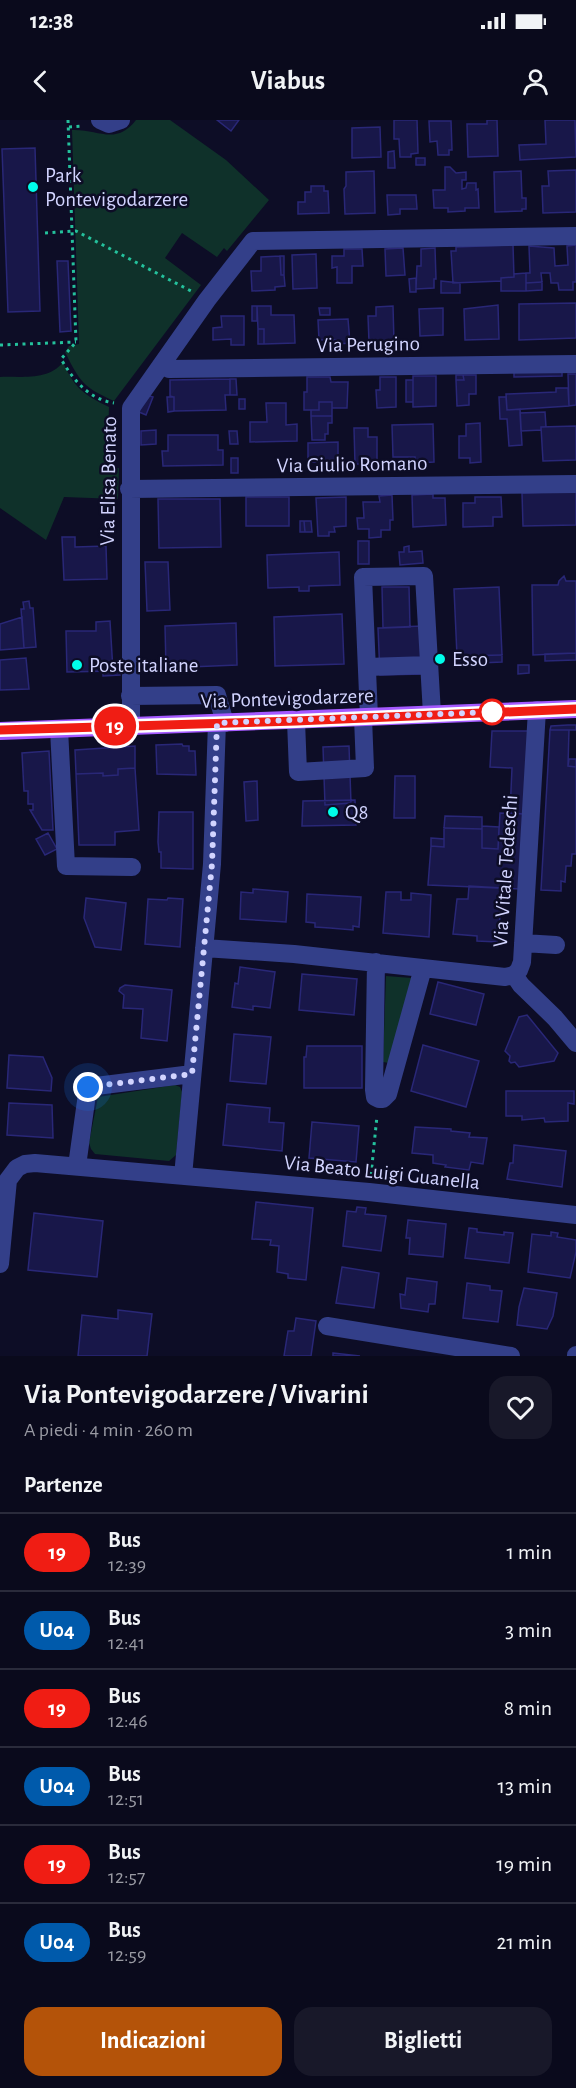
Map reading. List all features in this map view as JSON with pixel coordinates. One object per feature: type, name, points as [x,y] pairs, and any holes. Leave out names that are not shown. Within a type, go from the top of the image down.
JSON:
[{"type":"main road","name":"Via Pontevigodarzere","points":[[0,730],[576,709]]},
{"type":"street","points":[[93,123],[109,124],[121,120]]},
{"type":"street","name":"Via Elisa Benato","points":[[131,725],[130,408],[253,240],[576,236]]},
{"type":"street","name":"Via Perugino","points":[[161,364],[169,369],[576,364]]},
{"type":"street","name":"Via Giulio Romano","points":[[129,489],[576,484]]},
{"type":"street","points":[[296,721],[298,772],[365,768],[367,667],[363,577],[424,576],[432,714]]},
{"type":"street","points":[[367,667],[429,665]]},
{"type":"street","points":[[130,696],[217,695],[221,723],[212,864],[183,1176]]},
{"type":"street","name":"Via Vitale Tedeschi","points":[[537,710],[522,962],[514,975],[576,1043]]},
{"type":"street","points":[[59,729],[66,866],[132,867]]},
{"type":"street","points":[[523,943],[556,945]]},
{"type":"street","points":[[204,948],[376,962],[505,977],[514,975]]},
{"type":"street","points":[[376,962],[374,1090],[375,1097],[378,1099],[383,1099],[388,1094],[423,968]]},
{"type":"street","points":[[77,1166],[88,1087],[192,1074]]},
{"type":"street","name":"Via Beato Luigi Guanella","points":[[0,1263],[8,1180],[17,1168],[35,1163],[369,1192],[576,1215]]},
{"type":"street","points":[[327,1326],[511,1356]]},
{"type":"path","points":[[68,120],[76,342],[61,359],[70,376],[84,391],[108,402],[130,408]]},
{"type":"path","points":[[69,127],[93,123]]},
{"type":"path","points":[[45,232],[76,231],[207,300]]},
{"type":"path","points":[[0,345],[76,342]]},
{"type":"path","points":[[371,1178],[378,1099]]},
{"type":"green space","points":[[136,120],[170,120],[226,160],[269,200],[227,251],[224,248],[217,257],[182,233],[165,258],[201,285],[114,401],[95,392],[84,383],[65,352],[69,346],[79,344],[72,130],[114,134],[129,128]]},
{"type":"green space","points":[[63,362],[71,378],[81,390],[109,407],[107,467],[119,468],[118,499],[64,497],[46,540],[0,508],[0,377],[42,375],[57,368]]},
{"type":"green space","points":[[386,976],[412,978],[389,1063],[383,1062]]},
{"type":"green space","points":[[175,1085],[180,1087],[182,1092],[176,1155],[169,1161],[95,1154],[89,1143],[98,1097]]},
{"type":"building","points":[[217,120],[239,120],[231,131]]},
{"type":"building","points":[[394,120],[417,120],[418,153],[411,154],[411,157],[400,157],[399,139],[394,139]]},
{"type":"building","points":[[487,120],[497,120],[498,156],[468,157],[467,124],[487,124]]},
{"type":"building","points":[[545,120],[575,120],[576,157],[520,160],[519,145],[546,144]]},
{"type":"building","points":[[429,121],[451,121],[452,150],[449,150],[449,155],[438,155],[437,141],[430,142]]},
{"type":"building","points":[[380,127],[381,157],[352,158],[352,128]]},
{"type":"building","points":[[35,148],[40,311],[8,312],[2,149]]},
{"type":"building","points":[[394,151],[395,168],[388,168],[388,152]]},
{"type":"building","points":[[416,158],[425,158],[425,165],[416,165]]},
{"type":"building","points":[[445,167],[450,167],[456,173],[466,172],[466,180],[462,180],[462,189],[466,188],[467,183],[476,183],[479,208],[448,212],[448,208],[434,208],[433,190],[445,190]]},
{"type":"building","points":[[576,170],[576,212],[543,213],[542,186],[549,186],[548,171]]},
{"type":"building","points":[[374,171],[375,213],[345,214],[346,172]]},
{"type":"building","points":[[521,171],[522,198],[526,198],[526,209],[495,212],[494,172]]},
{"type":"building","points":[[311,186],[324,186],[324,191],[328,191],[329,213],[298,214],[298,202],[305,202],[305,192],[311,192]]},
{"type":"building","points":[[387,195],[416,195],[417,209],[400,209],[400,214],[388,215]]},
{"type":"building","points":[[513,245],[514,277],[501,278],[501,281],[453,283],[451,251],[456,251],[456,247]]},
{"type":"building","points":[[576,245],[576,282],[573,282],[573,290],[559,290],[558,283],[551,283],[550,273],[541,273],[542,282],[526,283],[526,273],[530,273],[529,246],[554,248],[555,266],[568,265],[567,246]]},
{"type":"building","points":[[403,248],[405,275],[386,276],[385,249]]},
{"type":"building","points":[[435,248],[434,288],[416,289],[417,266],[421,266],[421,249]]},
{"type":"building","points":[[344,249],[362,249],[363,266],[352,266],[352,283],[337,283],[337,267],[332,268],[332,256],[344,256]]},
{"type":"building","points":[[316,254],[317,288],[293,289],[292,255]]},
{"type":"building","points":[[280,256],[281,275],[284,275],[285,286],[275,287],[275,290],[252,291],[251,271],[261,271],[261,257]]},
{"type":"building","points":[[280,256],[284,256],[284,275],[281,275]]},
{"type":"building","points":[[57,261],[68,261],[71,331],[60,332]]},
{"type":"building","points":[[526,273],[526,291],[501,291],[501,278]]},
{"type":"building","points":[[416,278],[416,292],[410,292],[409,279]]},
{"type":"building","points":[[441,281],[460,283],[460,293],[441,293]]},
{"type":"building","points":[[542,282],[542,290],[526,291],[526,283]]},
{"type":"building","points":[[576,303],[576,338],[519,340],[519,304]]},
{"type":"building","points":[[498,305],[499,339],[465,340],[464,309]]},
{"type":"building","points":[[252,306],[257,306],[257,321],[252,321]]},
{"type":"building","points":[[257,306],[271,306],[271,315],[294,315],[295,343],[264,344],[264,329],[258,329]]},
{"type":"building","points":[[393,306],[394,342],[369,342],[368,316],[376,316],[376,307]]},
{"type":"building","points":[[319,308],[330,308],[330,315],[320,315]]},
{"type":"building","points":[[443,308],[443,335],[420,336],[419,309]]},
{"type":"building","points":[[221,316],[244,316],[244,345],[231,345],[231,339],[213,340],[213,328],[222,327]]},
{"type":"building","points":[[348,319],[350,343],[337,344],[336,340],[319,340],[318,320]]},
{"type":"building","points":[[258,329],[264,329],[264,344],[258,344]]},
{"type":"building","points":[[562,367],[562,376],[514,377],[514,368]]},
{"type":"building","points":[[568,374],[576,374],[576,405],[569,406]]},
{"type":"building","points":[[456,375],[463,375],[464,380],[456,380]]},
{"type":"building","points":[[463,375],[476,375],[476,394],[469,394],[469,405],[457,406],[456,380],[464,380]]},
{"type":"building","points":[[413,376],[436,376],[436,406],[413,407]]},
{"type":"building","points":[[307,377],[330,377],[331,382],[348,382],[347,408],[332,408],[332,402],[319,402],[319,410],[304,410]]},
{"type":"building","points":[[380,377],[396,377],[396,407],[377,408],[376,390],[380,390]]},
{"type":"building","points":[[230,379],[236,379],[237,395],[230,395]]},
{"type":"building","points":[[230,379],[230,395],[225,395],[226,410],[174,411],[174,397],[170,396],[170,380]]},
{"type":"building","points":[[406,380],[413,380],[413,402],[406,402]]},
{"type":"building","points":[[556,388],[568,388],[569,406],[507,410],[506,394],[556,392]]},
{"type":"building","points":[[146,395],[153,397],[146,415],[139,412]]},
{"type":"building","points":[[167,397],[174,397],[174,411],[168,412]]},
{"type":"building","points":[[499,397],[506,397],[507,410],[520,409],[522,445],[509,446],[507,419],[500,419]]},
{"type":"building","points":[[239,399],[245,399],[245,409],[239,409]]},
{"type":"building","points":[[319,402],[332,402],[332,416],[311,416],[311,410],[319,410]]},
{"type":"building","points":[[266,403],[286,403],[286,425],[297,424],[297,441],[250,442],[250,422],[267,422]]},
{"type":"building","points":[[545,412],[546,427],[541,427],[541,430],[521,431],[520,413]]},
{"type":"building","points":[[311,416],[332,416],[332,423],[328,423],[328,434],[325,434],[325,440],[312,440]]},
{"type":"building","points":[[480,423],[481,462],[470,463],[470,458],[459,458],[459,436],[466,436],[466,424]]},
{"type":"building","points":[[433,424],[434,462],[416,463],[415,457],[393,457],[392,425]]},
{"type":"building","points":[[576,426],[576,460],[543,461],[541,427]]},
{"type":"building","points":[[354,428],[368,428],[368,437],[377,437],[377,464],[355,464]]},
{"type":"building","points":[[156,430],[156,444],[141,445],[141,431]]},
{"type":"building","points":[[229,431],[237,431],[238,444],[230,444]]},
{"type":"building","points":[[168,435],[218,435],[218,450],[223,450],[223,465],[163,466],[162,451],[168,451]]},
{"type":"building","points":[[338,442],[338,464],[308,462],[308,443]]},
{"type":"building","points":[[231,458],[238,458],[238,473],[231,473]]},
{"type":"building","points":[[576,491],[576,525],[523,526],[522,493]]},
{"type":"building","points":[[433,494],[433,498],[445,498],[446,525],[413,527],[412,495]]},
{"type":"building","points":[[392,495],[393,520],[390,520],[390,530],[381,530],[381,537],[369,538],[369,529],[358,529],[357,518],[364,518],[363,502],[380,502],[379,496]]},
{"type":"building","points":[[246,497],[289,497],[289,526],[246,526]]},
{"type":"building","points":[[346,497],[346,526],[334,527],[335,532],[329,532],[329,536],[318,536],[316,498]]},
{"type":"building","points":[[475,497],[501,497],[502,517],[493,517],[493,526],[463,527],[463,503],[475,503]]},
{"type":"building","points":[[158,499],[220,499],[221,547],[159,548]]},
{"type":"building","points":[[300,521],[304,521],[305,532],[300,532]]},
{"type":"building","points":[[304,521],[311,521],[312,532],[305,532]]},
{"type":"building","points":[[62,537],[75,537],[75,547],[106,546],[107,579],[64,580]]},
{"type":"building","points":[[358,541],[369,541],[369,564],[358,564]]},
{"type":"building","points":[[409,546],[409,552],[422,551],[423,563],[400,565],[399,552],[404,552],[404,547]]},
{"type":"building","points":[[339,552],[340,585],[309,586],[309,591],[299,591],[299,587],[268,588],[267,555]]},
{"type":"building","points":[[145,562],[168,562],[170,610],[147,611]]},
{"type":"building","points":[[564,576],[566,581],[576,581],[576,653],[533,655],[532,585],[558,585]]},
{"type":"building","points":[[382,587],[409,587],[410,627],[383,628]]},
{"type":"building","points":[[499,587],[502,655],[457,656],[454,589]]},
{"type":"building","points":[[29,601],[30,608],[33,608],[36,647],[24,648],[21,609],[24,609],[23,602]]},
{"type":"building","points":[[342,614],[344,664],[275,666],[274,617]]},
{"type":"building","points":[[22,617],[24,648],[0,650],[0,624]]},
{"type":"building","points":[[110,621],[113,671],[67,672],[66,631],[96,631],[96,622]]},
{"type":"building","points":[[236,623],[237,665],[166,668],[165,626]]},
{"type":"building","points":[[421,626],[423,674],[380,675],[378,628]]},
{"type":"building","points":[[576,653],[576,660],[545,661],[545,654]]},
{"type":"building","points":[[502,655],[502,662],[457,664],[457,656]]},
{"type":"building","points":[[26,658],[29,689],[0,690],[0,660]]},
{"type":"building","points":[[113,661],[120,661],[120,675],[103,676],[103,671],[113,671]]},
{"type":"building","points":[[518,665],[529,665],[529,673],[518,674]]},
{"type":"building","points":[[576,725],[576,730],[550,730],[551,726]]},
{"type":"building","points":[[550,730],[569,730],[568,766],[576,767],[576,854],[572,854],[571,866],[566,866],[565,882],[561,881],[561,891],[541,890]]},
{"type":"building","points":[[492,731],[529,731],[524,814],[510,813],[512,768],[490,767]]},
{"type":"building","points":[[156,745],[189,746],[189,751],[195,751],[196,775],[157,774]]},
{"type":"building","points":[[135,746],[135,768],[118,769],[118,775],[76,774],[75,750]]},
{"type":"building","points":[[349,746],[351,803],[325,805],[323,747]]},
{"type":"building","points":[[49,751],[53,830],[42,830],[30,810],[33,810],[33,804],[28,804],[28,791],[24,791],[22,753]]},
{"type":"building","points":[[569,759],[576,759],[576,767],[568,766]]},
{"type":"building","points":[[135,768],[139,830],[115,832],[115,845],[79,845],[76,774],[118,775],[118,769]]},
{"type":"building","points":[[395,776],[415,776],[415,818],[394,818]]},
{"type":"building","points":[[257,781],[258,820],[246,821],[244,782]]},
{"type":"building","points":[[355,800],[356,825],[302,826],[303,801]]},
{"type":"building","points":[[159,812],[193,812],[193,869],[161,868],[161,852],[159,852],[158,842]]},
{"type":"building","points":[[500,813],[524,814],[521,889],[428,885],[431,846],[444,847],[444,828],[482,829],[482,848],[498,849]]},
{"type":"building","points":[[445,816],[482,817],[482,829],[444,828]]},
{"type":"building","points":[[482,826],[499,827],[498,849],[482,848]]},
{"type":"building","points":[[48,833],[57,849],[45,855],[36,839]]},
{"type":"building","points":[[431,838],[444,839],[444,847],[431,846]]},
{"type":"building","points":[[469,886],[502,888],[498,942],[477,941],[477,936],[453,934],[457,899],[468,899]]},
{"type":"building","points":[[253,889],[288,892],[286,922],[240,919],[241,892],[253,893]]},
{"type":"building","points":[[386,892],[401,892],[401,900],[411,900],[411,893],[431,895],[429,937],[383,933]]},
{"type":"building","points":[[307,894],[361,897],[359,927],[353,926],[353,930],[315,927],[315,923],[306,922]]},
{"type":"building","points":[[86,898],[126,903],[121,950],[95,947],[84,918]]},
{"type":"building","points":[[168,898],[183,899],[180,947],[145,944],[148,899],[167,900]]},
{"type":"building","points":[[240,967],[275,972],[270,1008],[253,1006],[253,1010],[232,1007]]},
{"type":"building","points":[[302,974],[357,979],[354,1015],[299,1010]]},
{"type":"building","points":[[438,982],[484,994],[476,1025],[430,1014]]},
{"type":"building","points":[[125,985],[172,990],[167,1041],[141,1038],[143,1009],[123,1008],[124,995],[119,991]]},
{"type":"building","points":[[527,1015],[558,1053],[554,1061],[519,1067],[515,1062],[509,1061],[510,1056],[505,1051],[519,1017]]},
{"type":"building","points":[[234,1034],[271,1037],[266,1084],[230,1081]]},
{"type":"building","points":[[423,1045],[479,1061],[466,1107],[411,1091]]},
{"type":"building","points":[[307,1046],[362,1046],[362,1088],[304,1088],[304,1057],[306,1057]]},
{"type":"building","points":[[9,1055],[43,1057],[52,1078],[51,1091],[7,1088]]},
{"type":"building","points":[[506,1091],[574,1091],[574,1104],[568,1103],[568,1121],[545,1122],[544,1118],[522,1120],[522,1116],[506,1116]]},
{"type":"building","points":[[9,1103],[52,1105],[53,1138],[7,1135]]},
{"type":"building","points":[[227,1104],[270,1108],[269,1122],[284,1123],[282,1151],[223,1145]]},
{"type":"building","points":[[312,1122],[359,1126],[356,1162],[309,1158]]},
{"type":"building","points":[[415,1127],[451,1129],[451,1131],[470,1133],[469,1137],[487,1138],[483,1164],[471,1162],[469,1170],[445,1167],[446,1165],[433,1163],[433,1155],[412,1153]]},
{"type":"building","points":[[514,1145],[566,1151],[562,1187],[507,1179],[510,1163],[513,1163]]},
{"type":"building","points":[[256,1202],[313,1208],[306,1280],[288,1278],[288,1274],[277,1272],[279,1246],[270,1245],[271,1240],[252,1239]]},
{"type":"building","points":[[357,1207],[366,1208],[365,1214],[386,1216],[381,1251],[343,1246],[347,1211],[356,1212]]},
{"type":"building","points":[[34,1213],[103,1221],[97,1277],[28,1270]]},
{"type":"building","points":[[408,1220],[446,1224],[443,1257],[409,1254],[410,1238],[406,1238]]},
{"type":"building","points":[[469,1228],[477,1229],[477,1232],[504,1235],[504,1232],[513,1233],[509,1263],[465,1258]]},
{"type":"building","points":[[551,1232],[558,1233],[557,1237],[576,1240],[576,1252],[570,1278],[528,1272],[532,1234],[551,1236]]},
{"type":"building","points":[[342,1267],[379,1273],[374,1308],[336,1303]]},
{"type":"building","points":[[407,1278],[437,1282],[435,1304],[429,1304],[428,1312],[401,1308],[400,1294],[405,1295]]},
{"type":"building","points":[[467,1283],[490,1286],[490,1290],[502,1291],[498,1322],[463,1318]]},
{"type":"building","points":[[524,1288],[557,1293],[553,1316],[547,1329],[517,1325]]},
{"type":"building","points":[[118,1310],[152,1314],[147,1356],[78,1356],[82,1315],[118,1319]]},
{"type":"building","points":[[296,1318],[316,1321],[311,1356],[284,1356],[288,1331],[294,1331]]},
{"type":"building","points":[[333,1353],[360,1356],[333,1356]]},
{"type":"bus line","name":"19","points":[[0,730],[576,709]]},
{"type":"place","name":"Park Pontevigodarzere","points":[[33,187]]},
{"type":"place","name":"Esso","points":[[440,659]]},
{"type":"place","name":"Poste italiane","points":[[77,665]]},
{"type":"place","name":"Q8","points":[[333,812]]},
{"type":"route","points":[[88,1087],[192,1074],[212,864],[217,723],[492,712]]}]
